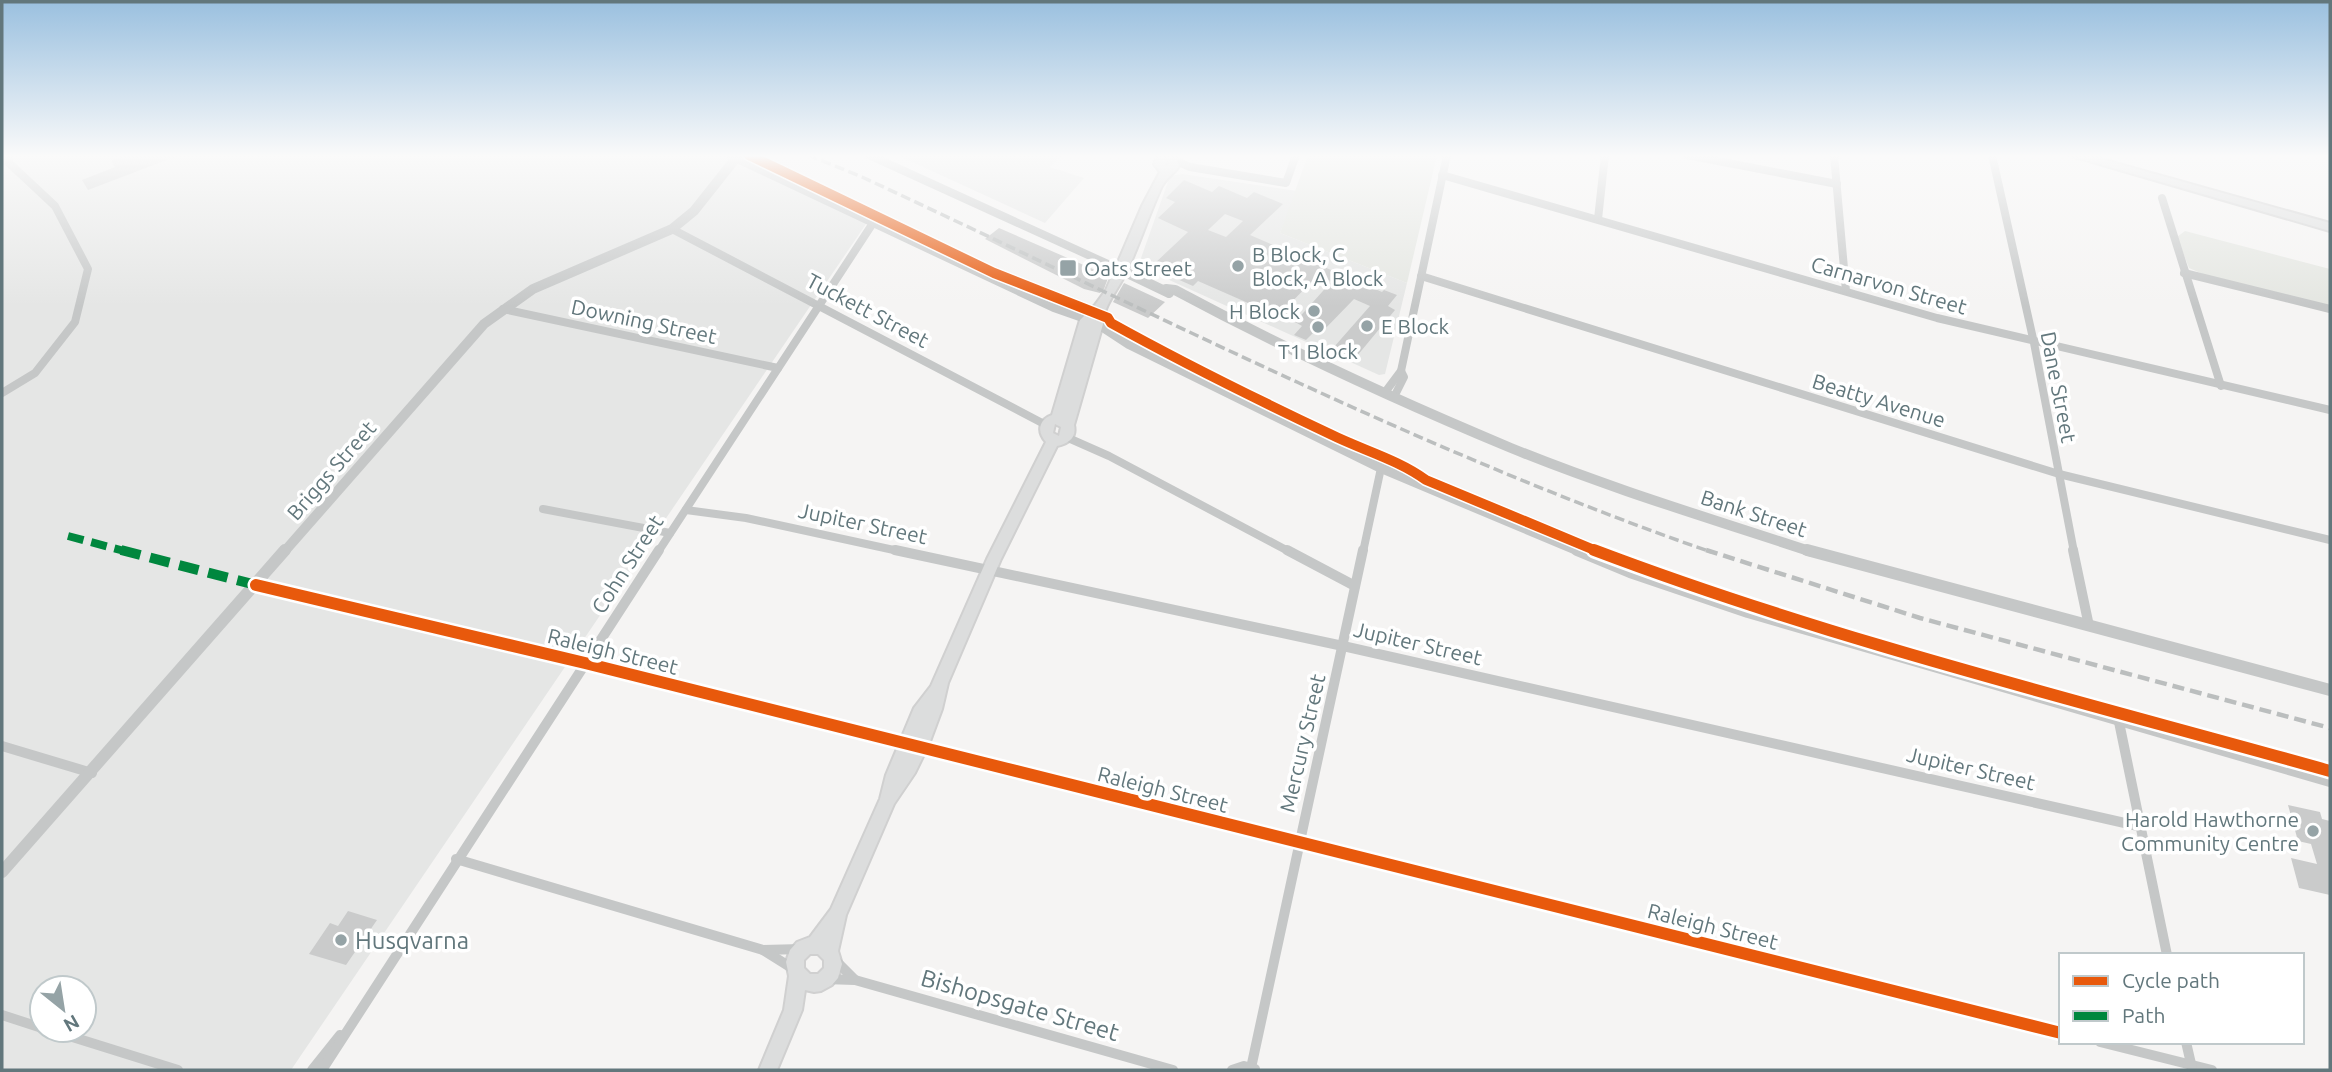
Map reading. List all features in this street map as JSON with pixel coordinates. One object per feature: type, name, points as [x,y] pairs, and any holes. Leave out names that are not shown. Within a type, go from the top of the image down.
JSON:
[{"type":"main road","points":[[768,1070],[793,1010],[796,960],[820,950],[888,799],[902,782],[912,746],[934,709],[939,687],[990,570],[1058,429],[1091,323],[1121,270],[1148,205]]},
{"type":"main road","points":[[2252,205],[2330,227]]},
{"type":"main road","points":[[2270,205],[2330,222]]},
{"type":"main road","points":[[793,1010],[831,970],[820,950]]},
{"type":"main road","points":[[796,974],[805,982],[820,981]]},
{"type":"street","points":[[2,393],[35,373],[75,322],[88,269],[54,205]]},
{"type":"street","name":"Briggs Street","points":[[2,872],[92,773],[484,324],[533,289],[672,229],[698,205]]},
{"type":"street","points":[[835,205],[1091,323],[1381,468],[1670,585],[1748,612],[2119,722],[2330,780]]},
{"type":"street","name":"Bank Street","points":[[981,205],[1166,289],[1183,301],[1191,300],[1512,448],[1672,507],[1835,559],[2330,690]]},
{"type":"street","points":[[1390,393],[1404,377],[1401,372],[1436,205]]},
{"type":"street","name":"Carnarvon Street","points":[[1548,205],[2034,343],[2330,410]]},
{"type":"street","points":[[1598,219],[1600,205]]},
{"type":"street","points":[[1839,205],[1846,291]]},
{"type":"street","name":"Dane Street","points":[[2003,205],[2034,343],[2090,626]]},
{"type":"street","points":[[2164,205],[2221,386]]},
{"type":"street","name":"Cohn Street","points":[[322,1070],[456,859],[873,223]]},
{"type":"street","name":"Tuckett Street","points":[[672,229],[1356,586]]},
{"type":"street","points":[[2185,273],[2330,309]]},
{"type":"street","name":"Beatty Avenue","points":[[1421,276],[2059,474],[2330,540]]},
{"type":"street","name":"Downing Street","points":[[503,309],[778,368]]},
{"type":"street","name":"Mercury Street","points":[[1254,1069],[1381,468]]},
{"type":"street","points":[[543,509],[670,533]]},
{"type":"street","name":"Jupiter Street","points":[[686,510],[713,512],[1343,646],[2138,826]]},
{"type":"street","name":"Raleigh Street","points":[[256,584],[585,663],[2059,1032]]},
{"type":"street","points":[[2119,722],[2138,826],[2167,953]]},
{"type":"street","points":[[2,746],[92,773]]},
{"type":"street","points":[[456,859],[763,950],[820,950]]},
{"type":"street","points":[[763,950],[796,974]]},
{"type":"street","name":"Bishopsgate Street","points":[[820,950],[855,980]]},
{"type":"street","name":"Bishopsgate Street","points":[[820,981],[855,980],[1173,1070]]},
{"type":"street","points":[[2,1015],[28,1023]]},
{"type":"street","name":"Cohn Street","points":[[312,1070],[330,1043],[344,1032]]},
{"type":"street","points":[[95,1044],[178,1070]]},
{"type":"street","points":[[2106,1044],[2192,1068],[2212,1070]]},
{"type":"street","points":[[2186,1044],[2192,1068]]},
{"type":"street","points":[[1233,1070],[1254,1069]]},
{"type":"shaded area","points":[[2,205],[854,205],[876,216],[866,224],[291,1070],[2,1070]]},
{"type":"shaded area","points":[[1006,205],[1061,205],[1045,223]]},
{"type":"shaded area","points":[[1160,205],[1291,205],[1280,233],[1407,283],[1385,374],[1379,375],[1145,269],[1140,261]]},
{"type":"shaded area","points":[[1290,205],[1425,205],[1407,283],[1280,233]]},
{"type":"shaded area","points":[[2185,231],[2330,269],[2330,307],[2205,275],[2189,268],[2177,237]]},
{"type":"building","points":[[1172,205],[1282,205],[1250,235],[1382,292],[1384,290],[1397,295],[1388,306],[1395,310],[1357,356],[1334,347],[1370,306],[1354,299],[1320,334],[1314,332],[1306,340],[1294,335],[1302,326],[1295,322],[1331,282],[1320,273],[1278,316],[1198,281],[1193,286],[1153,265],[1188,232],[1158,218]],"holes":[[[1225,214],[1243,221],[1226,237],[1208,230]]]},
{"type":"building","points":[[999,228],[1102,273],[1108,278],[1104,289],[1100,293],[1084,289],[985,239]]},
{"type":"building","points":[[1124,283],[1165,302],[1148,318],[1113,302]]},
{"type":"building","points":[[2288,805],[2320,812],[2322,819],[2330,821],[2330,895],[2299,888],[2291,858],[2317,864],[2311,844],[2298,841]]},
{"type":"building","name":"Husqvarna","points":[[348,911],[377,920],[346,965],[309,954],[330,923],[338,926]]},
{"type":"railway","points":[[921,205],[1387,423],[1494,469],[1711,552]]},
{"type":"railway","points":[[1706,550],[1920,618],[2330,728]]},
{"type":"marked path","points":[[68,536],[256,585]]},
{"type":"cycle path","points":[[853,205],[994,273],[1108,318],[1111,323],[1180,362],[1352,445],[1407,466],[1426,480],[1545,531],[1673,580],[1842,635],[2330,771]]},
{"type":"cycle path","points":[[256,585],[585,663],[2059,1032]]},
{"type":"place","name":"B Block, C Block, A Block","points":[[1238,266]]},
{"type":"place","name":"Oats Street","points":[[1068,268]]},
{"type":"place","name":"H Block","points":[[1314,311]]},
{"type":"place","name":"E Block","points":[[1367,326]]},
{"type":"place","name":"T1 Block","points":[[1318,327]]},
{"type":"place","name":"Harold Hawthorne Community Centre","points":[[2313,831]]},
{"type":"place","name":"Husqvarna","points":[[341,940]]}]
